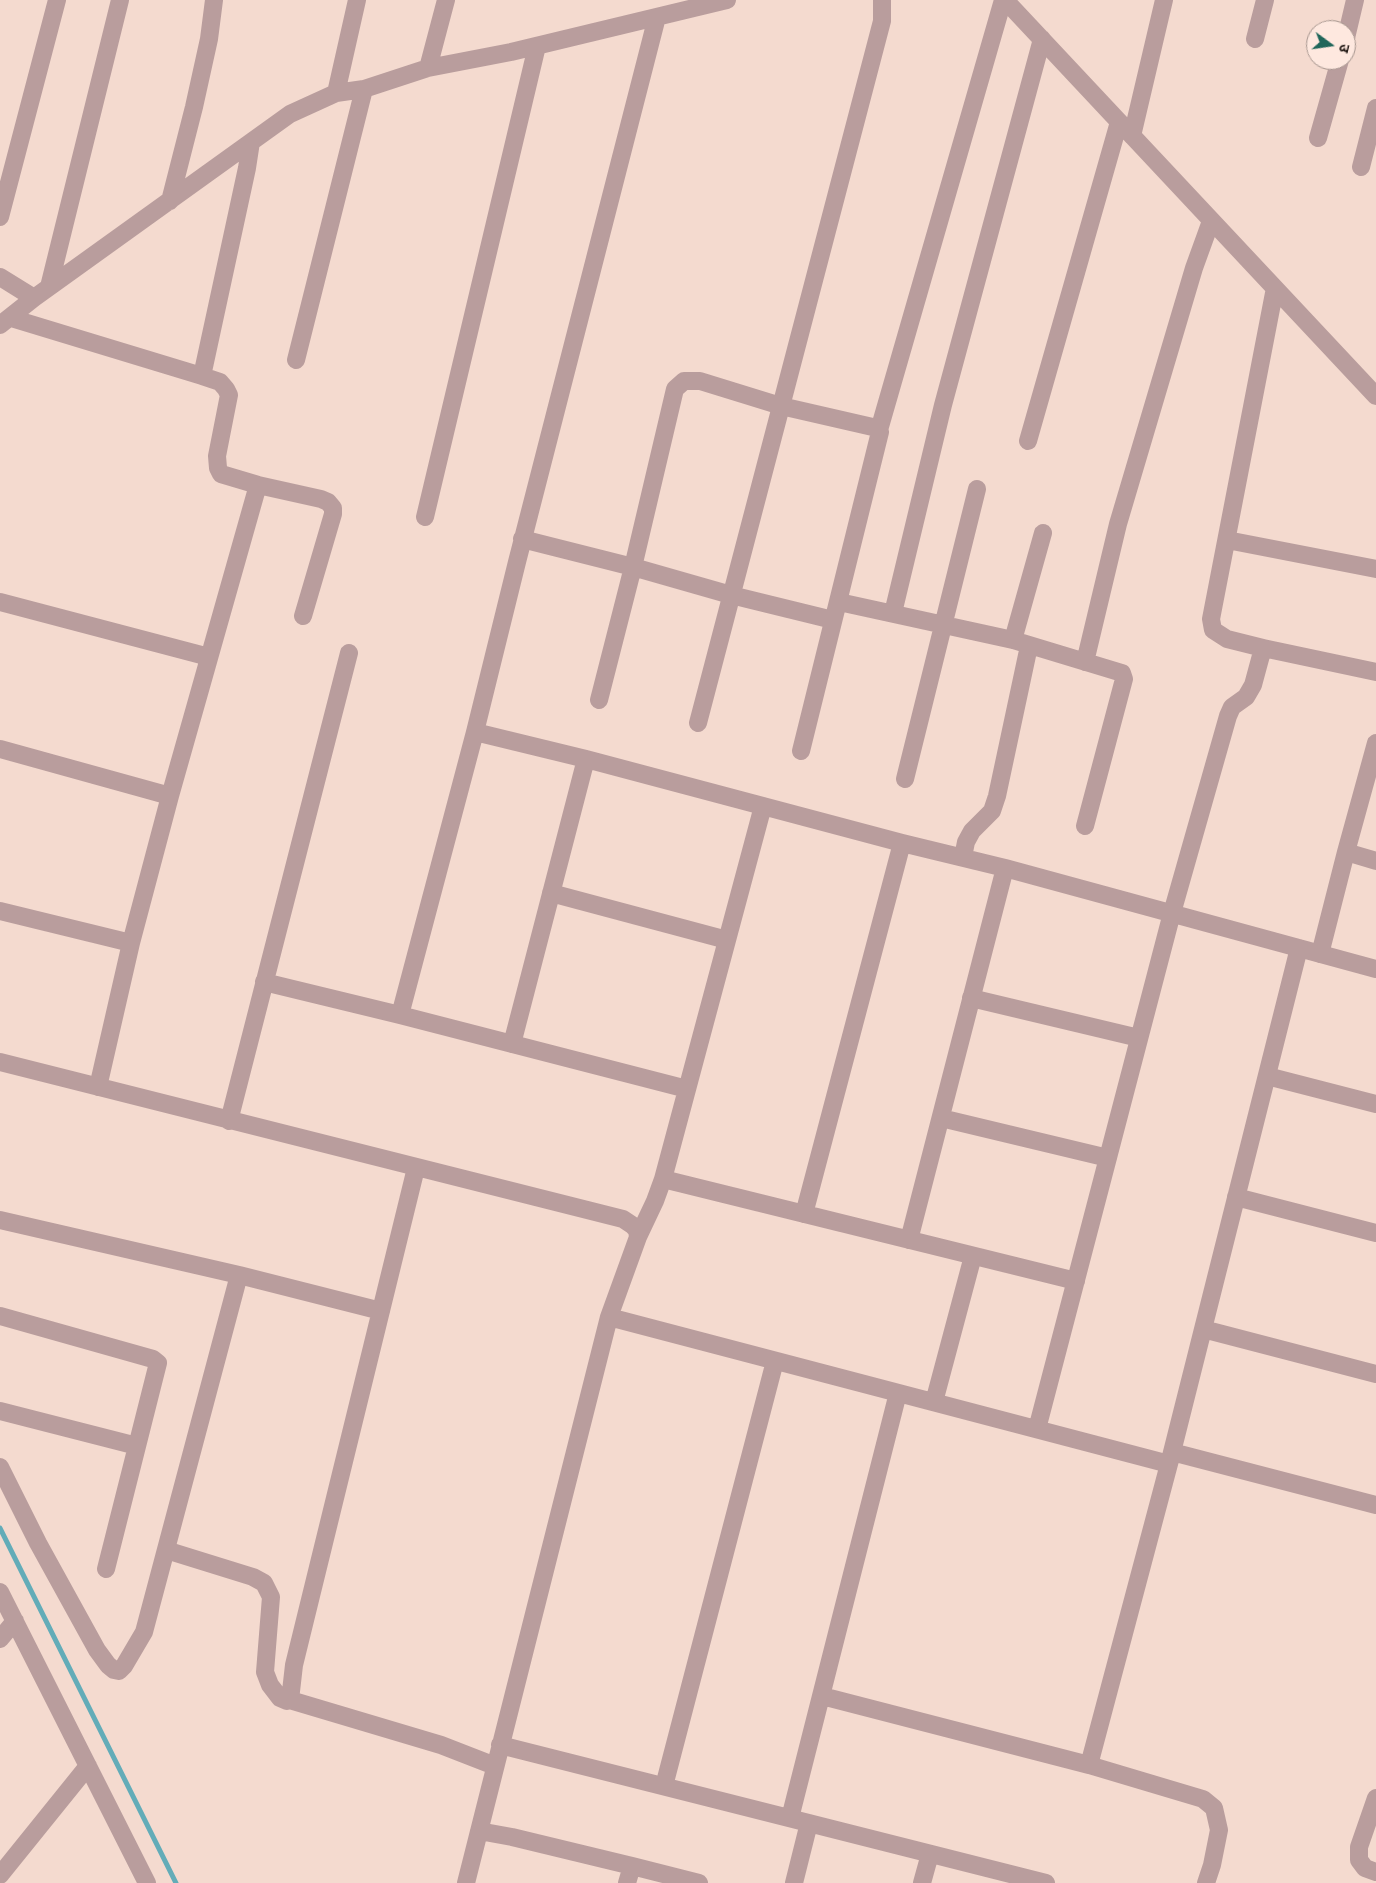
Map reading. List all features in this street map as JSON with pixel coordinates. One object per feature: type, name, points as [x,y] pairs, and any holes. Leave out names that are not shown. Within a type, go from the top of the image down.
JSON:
[{"type":"street","points":[[0,217],[57,0]]},
{"type":"street","points":[[49,288],[120,0]]},
{"type":"street","points":[[170,201],[194,107],[209,38],[214,0]]},
{"type":"street","points":[[336,93],[356,0]]},
{"type":"street","points":[[428,68],[446,0]]},
{"type":"street","points":[[6,322],[34,298],[290,114],[336,93],[364,89],[428,68],[537,46],[727,0]]},
{"type":"street","points":[[698,723],[882,22],[882,0]]},
{"type":"street","points":[[801,751],[880,438],[879,430],[1004,0],[1376,396]]},
{"type":"street","points":[[1132,136],[1164,0]]},
{"type":"street","points":[[1255,39],[1265,0]]},
{"type":"street","points":[[1351,20],[1356,0]]},
{"type":"street","points":[[400,1014],[475,732],[522,539],[658,17]]},
{"type":"street","points":[[893,614],[943,405],[1042,39]]},
{"type":"street","points":[[425,517],[537,46]]},
{"type":"street","points":[[1318,138],[1337,70]]},
{"type":"street","points":[[296,360],[364,89]]},
{"type":"street","points":[[1361,167],[1376,108]]},
{"type":"street","points":[[1028,441],[1119,122]]},
{"type":"street","points":[[202,376],[251,142]]},
{"type":"street","points":[[1085,662],[1118,524],[1194,268],[1211,221]]},
{"type":"street","points":[[0,277],[34,298]]},
{"type":"street","points":[[1275,288],[1211,620],[1213,630],[1227,639],[1376,672]]},
{"type":"street","points":[[6,322],[220,382],[229,395],[217,456],[218,468],[221,474],[258,485],[321,499],[328,502],[333,508],[333,514],[303,616]]},
{"type":"street","points":[[599,700],[675,389],[684,381],[700,381],[781,406],[879,430]]},
{"type":"street","points":[[98,1087],[131,943],[170,796],[258,485]]},
{"type":"street","points":[[905,779],[977,489]]},
{"type":"street","points":[[963,857],[966,842],[972,832],[992,810],[997,796],[1021,643],[1043,533]]},
{"type":"street","points":[[522,539],[633,567],[731,595],[834,620]]},
{"type":"street","points":[[1226,540],[1376,569]]},
{"type":"street","points":[[0,602],[209,657]]},
{"type":"street","points":[[839,602],[1021,643],[1118,671],[1124,676],[1086,826]]},
{"type":"street","points":[[1037,1430],[1172,913],[1228,716],[1232,707],[1246,697],[1253,685],[1263,648]]},
{"type":"street","points":[[229,1121],[349,653]]},
{"type":"street","points":[[475,732],[1005,868],[1376,969]]},
{"type":"street","points":[[1320,954],[1376,743]]},
{"type":"street","points":[[0,749],[170,796]]},
{"type":"street","points":[[512,1044],[586,759]]},
{"type":"street","points":[[466,1883],[494,1766],[609,1317],[638,1237],[663,1179],[763,806]]},
{"type":"street","points":[[804,1214],[902,843]]},
{"type":"street","points":[[1346,852],[1376,861]]},
{"type":"street","points":[[909,1240],[1005,868]]},
{"type":"street","points":[[551,894],[727,940]]},
{"type":"street","points":[[0,911],[131,943]]},
{"type":"street","points":[[1089,1766],[1170,1458],[1299,948]]},
{"type":"street","points":[[264,982],[400,1014],[687,1089]]},
{"type":"street","points":[[972,998],[1139,1038]]},
{"type":"street","points":[[0,1062],[622,1219],[637,1230],[638,1237]]},
{"type":"street","points":[[1267,1076],[1376,1104]]},
{"type":"street","points":[[940,1118],[1108,1158]]},
{"type":"street","points":[[290,1700],[294,1665],[416,1168]]},
{"type":"street","points":[[663,1179],[1076,1281]]},
{"type":"street","points":[[1236,1197],[1376,1233]]},
{"type":"street","points":[[0,1220],[239,1275],[381,1311]]},
{"type":"street","points":[[934,1402],[974,1256]]},
{"type":"street","points":[[0,1467],[38,1543],[96,1650],[114,1670],[119,1671],[124,1666],[144,1632],[239,1275]]},
{"type":"street","points":[[0,1316],[157,1361],[159,1366],[106,1569]]},
{"type":"street","points":[[609,1317],[1037,1430],[1376,1505]]},
{"type":"street","points":[[1203,1329],[1376,1374]]},
{"type":"street","points":[[664,1786],[775,1361]]},
{"type":"street","points":[[790,1818],[898,1393]]},
{"type":"street","points":[[0,1411],[137,1446]]},
{"type":"street","points":[[166,1550],[253,1577],[264,1583],[271,1597],[265,1672],[270,1685],[280,1698],[441,1745],[494,1766]]},
{"type":"street","points":[[0,1592],[147,1883]]},
{"type":"street","points":[[0,1638],[15,1621]]},
{"type":"street","points":[[822,1696],[1089,1766],[1203,1800],[1214,1808],[1219,1830],[1212,1865],[1206,1883]]},
{"type":"street","points":[[500,1745],[1046,1883]]},
{"type":"street","points":[[0,1875],[88,1766]]},
{"type":"street","points":[[1376,1798],[1359,1854],[1359,1860],[1365,1868],[1376,1872]]},
{"type":"street","points":[[794,1883],[809,1823]]},
{"type":"street","points":[[478,1831],[512,1836],[699,1883]]},
{"type":"street","points":[[922,1883],[930,1854]]},
{"type":"street","points":[[627,1883],[632,1866]]},
{"type":"waterway","points":[[0,1528],[176,1883]]}]
